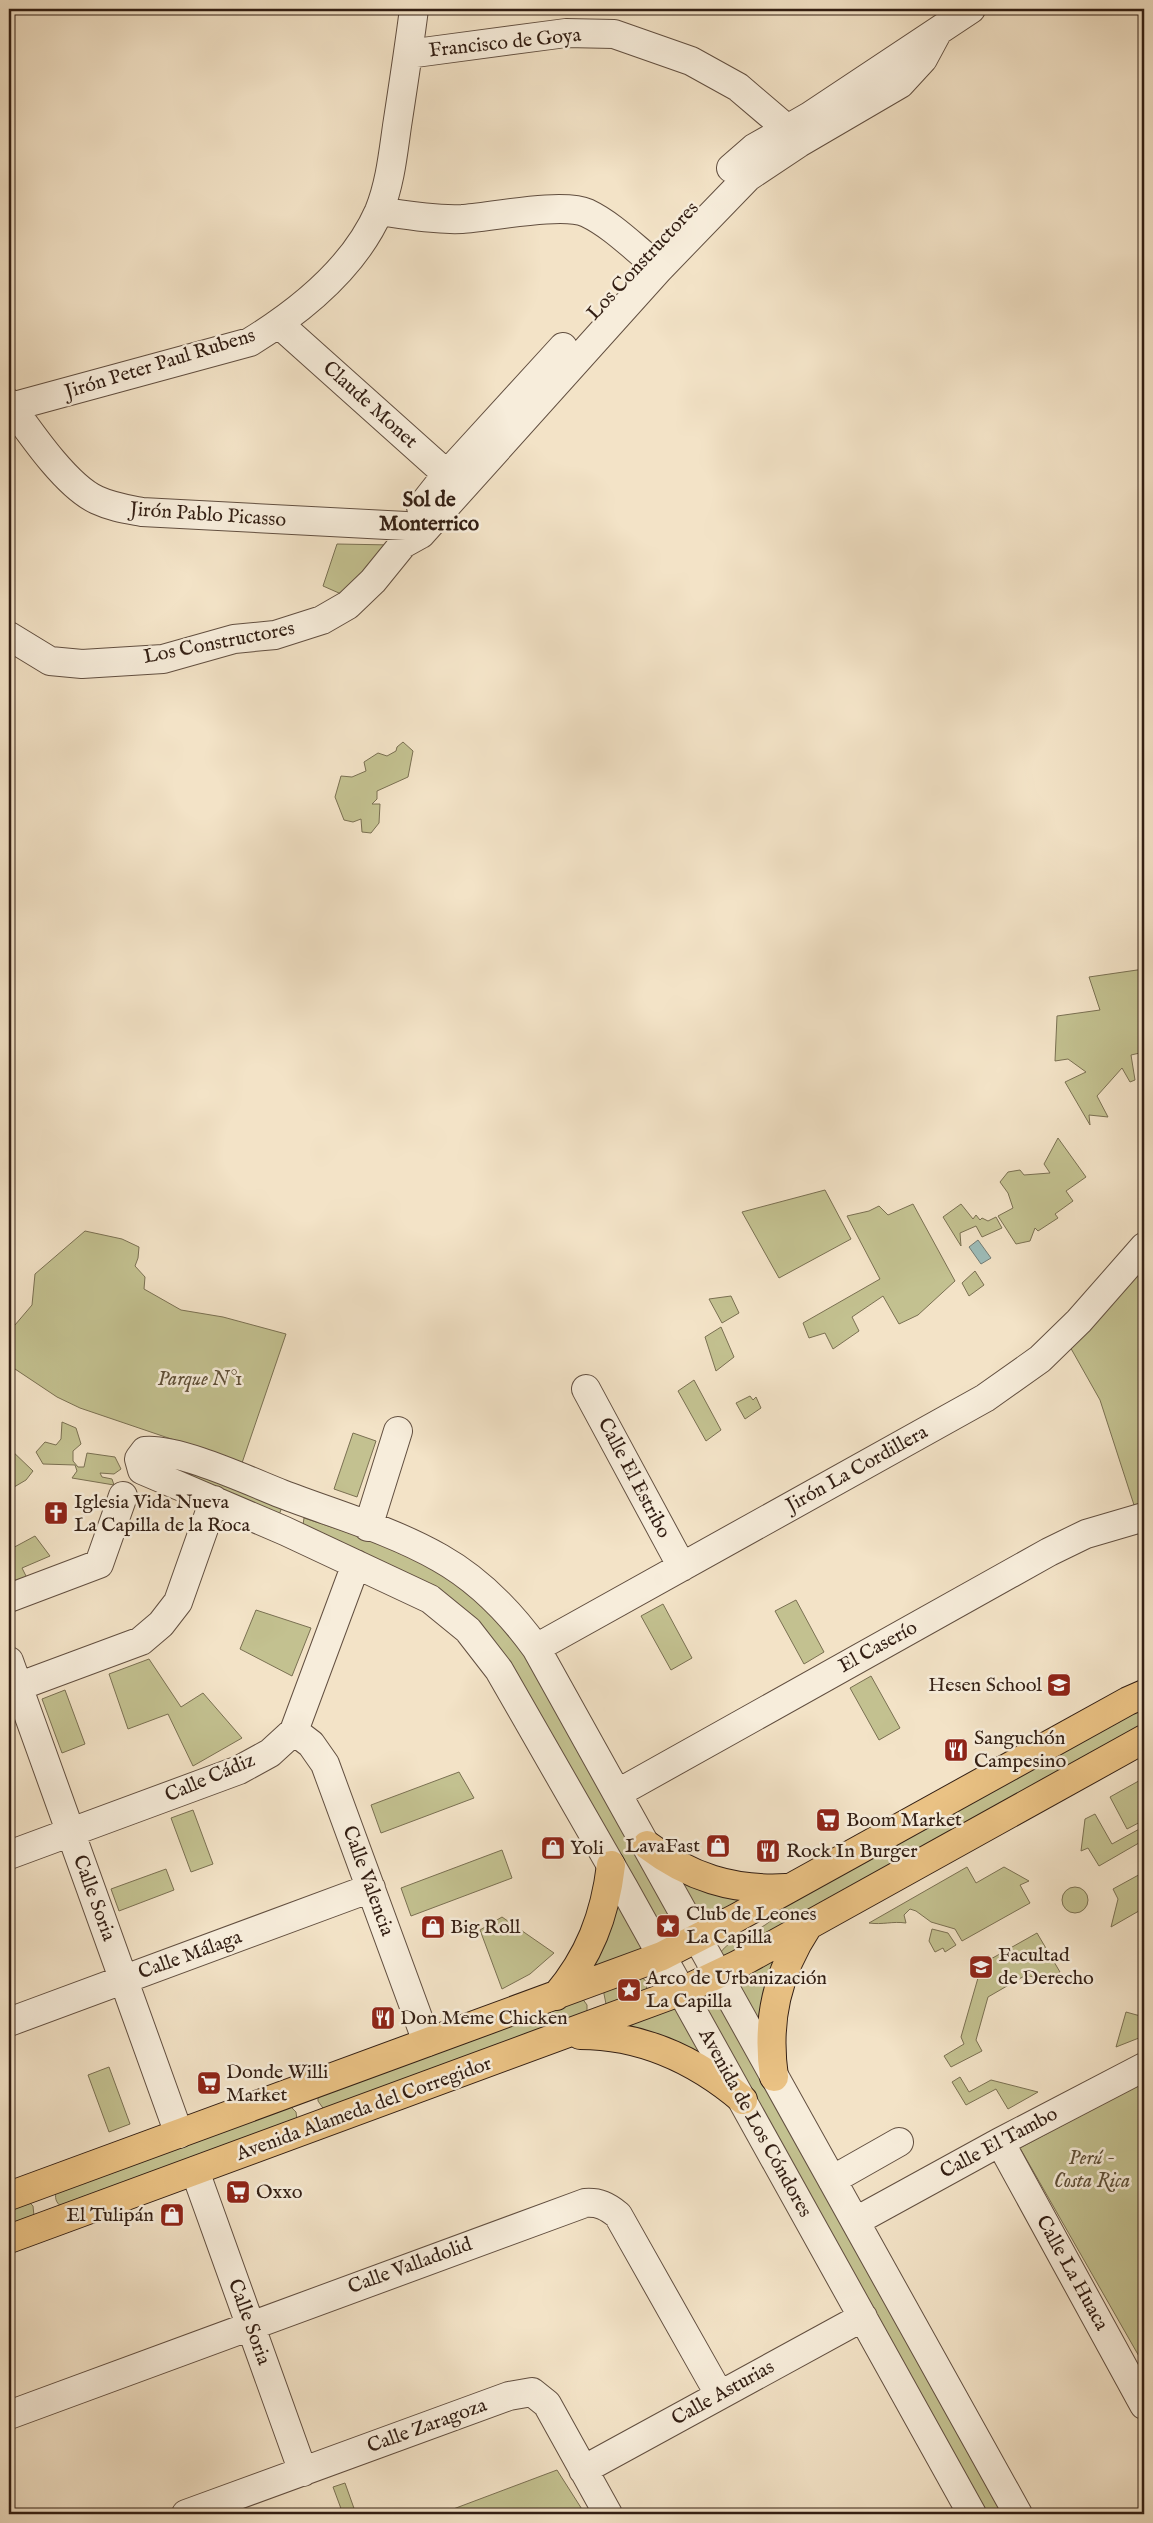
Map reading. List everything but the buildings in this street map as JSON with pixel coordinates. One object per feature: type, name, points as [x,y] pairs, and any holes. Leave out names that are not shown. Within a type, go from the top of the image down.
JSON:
[{"type":"main road","name":"Avenida Alameda del Corregidor","points":[[9,2196],[662,1956],[698,1939],[1128,1701],[1144,1694]]},
{"type":"main road","name":"Avenida Alameda del Corregidor","points":[[9,2239],[569,2035],[682,1991],[718,1975],[808,1926],[1144,1738]]},
{"type":"main road","points":[[647,1845],[683,1870],[710,1880],[745,1888],[790,1888]]},
{"type":"main road","points":[[556,1996],[583,1959],[594,1938],[602,1915],[611,1865]]},
{"type":"main road","points":[[774,2077],[770,2039],[774,2001],[787,1963],[808,1926]]},
{"type":"main road","points":[[589,1984],[603,2022]]},
{"type":"main road","points":[[569,2035],[619,2038],[666,2051],[707,2072],[743,2100]]},
{"type":"main road","points":[[301,2089],[315,2127]]},
{"type":"main road","points":[[38,2185],[52,2223]]},
{"type":"street","name":"Jirón Peter Paul Rubens","points":[[10,405],[250,342],[279,324],[329,282],[358,248],[378,212],[389,181],[414,9]]},
{"type":"street","name":"Los Constructores","points":[[9,636],[50,661],[82,664],[163,659],[234,639],[275,635],[322,620],[348,605],[373,582],[454,481],[652,262],[739,161],[792,136],[810,116],[971,9]]},
{"type":"street","name":"Francisco de Goya","points":[[408,54],[566,33],[614,34],[691,60],[738,87],[792,136]]},
{"type":"street","points":[[378,212],[436,219],[462,219],[555,210],[585,212],[611,228],[652,262]]},
{"type":"street","name":"Claude Monet","points":[[279,324],[454,481]]},
{"type":"street","name":"Jirón Pablo Picasso","points":[[10,405],[70,481],[95,499],[118,508],[142,512],[410,535]]},
{"type":"street","name":"Jirón La Cordillera","points":[[536,1648],[986,1398],[1040,1359],[1079,1321],[1144,1246]]},
{"type":"street","name":"Calle El Estribo","points":[[586,1389],[682,1567]]},
{"type":"street","points":[[368,1526],[398,1431]]},
{"type":"street","name":"Avenida de Los Cóndores","points":[[972,2514],[611,1865],[499,1670],[468,1630],[430,1599],[285,1531],[214,1500],[151,1476],[142,1470],[139,1459],[145,1451],[158,1450],[213,1468],[368,1526],[441,1558],[488,1593],[516,1621],[536,1648],[618,1793],[1018,2514]]},
{"type":"street","points":[[9,1598],[99,1564],[123,1496]]},
{"type":"street","points":[[12,1679],[141,1641],[161,1624],[178,1602],[214,1500]]},
{"type":"street","points":[[285,1531],[298,1500]]},
{"type":"street","name":"El Caserío","points":[[618,1793],[1049,1552],[1095,1531],[1144,1517]]},
{"type":"street","name":"Calle Cádiz","points":[[9,1855],[239,1770],[270,1752],[294,1731],[308,1698],[356,1564]]},
{"type":"street","name":"Calle Soria","points":[[12,1679],[71,1833],[179,2134]]},
{"type":"street","name":"Calle Valencia","points":[[294,1731],[311,1744],[326,1764],[427,2042]]},
{"type":"street","name":"Calle Málaga","points":[[9,2022],[371,1888]]},
{"type":"street","name":"Calle El Tambo","points":[[856,2221],[1000,2142],[1144,2067]]},
{"type":"street","points":[[832,2180],[899,2142]]},
{"type":"street","name":"Calle La Huaca","points":[[1000,2142],[1144,2405]]},
{"type":"street","name":"Calle Soria","points":[[195,2171],[303,2472]]},
{"type":"street","name":"Calle Valladolid","points":[[9,2415],[486,2238],[585,2203],[596,2202],[609,2207],[618,2215],[719,2394]]},
{"type":"street","name":"Calle Asturias","points":[[583,2470],[863,2317]]},
{"type":"street","name":"Calle Zaragoza","points":[[186,2514],[509,2396],[532,2392],[547,2404],[608,2514]]},
{"type":"green space","points":[[337,544],[393,545],[348,597],[323,586]]},
{"type":"green space","points":[[403,742],[413,751],[408,777],[377,791],[377,799],[372,804],[380,804],[379,823],[371,833],[362,832],[361,819],[353,822],[344,820],[335,797],[341,776],[352,777],[366,771],[364,762],[378,753],[387,756],[396,751],[397,747]]},
{"type":"green space","points":[[1144,969],[1144,1052],[1131,1055],[1135,1080],[1130,1082],[1122,1068],[1097,1096],[1108,1117],[1089,1115],[1090,1125],[1065,1082],[1086,1072],[1068,1059],[1055,1061],[1057,1016],[1100,1010],[1089,977]]},
{"type":"green space","points":[[1058,1138],[1086,1177],[1066,1191],[1073,1201],[1055,1214],[1058,1218],[1038,1231],[1035,1228],[1030,1241],[1016,1244],[998,1216],[1013,1208],[1008,1193],[1000,1182],[1008,1172],[1020,1170],[1024,1175],[1050,1173],[1044,1164]]},
{"type":"green space","points":[[825,1190],[851,1239],[779,1278],[742,1212]]},
{"type":"green space","points":[[913,1204],[955,1281],[918,1315],[899,1324],[883,1296],[852,1317],[859,1331],[833,1349],[825,1333],[809,1338],[803,1323],[880,1279],[847,1216],[869,1211],[879,1206],[888,1215]]},
{"type":"green space","points":[[961,1204],[973,1219],[976,1215],[980,1220],[982,1218],[988,1221],[996,1217],[1002,1228],[982,1237],[976,1226],[960,1233],[961,1246],[943,1217]]},
{"type":"green space","name":"Parque N°1","points":[[85,1231],[122,1239],[139,1247],[135,1266],[145,1277],[144,1289],[181,1310],[223,1317],[286,1334],[242,1463],[80,1408],[57,1397],[9,1365],[9,1332],[32,1305],[35,1274]]},
{"type":"green space","points":[[1144,1261],[1144,1507],[1135,1508],[1100,1400],[1069,1345]]},
{"type":"green space","points":[[975,1271],[984,1285],[969,1296],[962,1283]]},
{"type":"green space","points":[[731,1296],[739,1313],[722,1323],[709,1299]]},
{"type":"green space","points":[[721,1327],[734,1357],[716,1371],[705,1337]]},
{"type":"green space","points":[[694,1380],[721,1430],[706,1441],[678,1391]]},
{"type":"green space","points":[[750,1396],[753,1400],[756,1397],[761,1408],[745,1419],[736,1403]]},
{"type":"green space","points":[[62,1422],[76,1428],[81,1444],[73,1451],[73,1461],[78,1467],[84,1467],[87,1453],[115,1457],[121,1469],[114,1474],[100,1473],[102,1477],[112,1479],[114,1485],[72,1478],[77,1471],[75,1465],[43,1464],[36,1452],[45,1442],[56,1445],[61,1439]]},
{"type":"green space","points":[[353,1433],[376,1441],[357,1497],[334,1489]]},
{"type":"green space","points":[[9,1448],[33,1471],[26,1480],[9,1490]]},
{"type":"green space","points":[[169,1464],[282,1507],[279,1515],[171,1471]]},
{"type":"green space","points":[[304,1518],[386,1545],[456,1581],[519,1640],[680,1932],[667,1940],[516,1675],[303,1525]]},
{"type":"green space","points":[[35,1536],[50,1556],[22,1568],[27,1578],[9,1585],[9,1550]]},
{"type":"green space","points":[[796,1600],[824,1652],[804,1664],[775,1611]]},
{"type":"green space","points":[[663,1604],[692,1658],[671,1670],[641,1616]]},
{"type":"green space","points":[[256,1610],[311,1628],[292,1676],[240,1649]]},
{"type":"green space","points":[[149,1659],[181,1707],[203,1693],[242,1738],[193,1766],[168,1714],[128,1729],[109,1674]]},
{"type":"green space","points":[[871,1676],[900,1728],[879,1740],[850,1688]]},
{"type":"green space","points":[[65,1690],[85,1744],[62,1753],[42,1699]]},
{"type":"green space","points":[[1144,1704],[1144,1728],[726,1960],[720,1953],[734,1941],[769,1922],[780,1907]]},
{"type":"green space","points":[[459,1772],[474,1798],[381,1833],[371,1805]]},
{"type":"green space","points":[[1144,1778],[1144,1820],[1127,1829],[1110,1797]]},
{"type":"green space","points":[[193,1810],[213,1864],[191,1872],[171,1818]]},
{"type":"green space","points":[[1095,1814],[1112,1844],[1143,1827],[1144,1840],[1099,1866],[1088,1848],[1081,1851],[1085,1819]]},
{"type":"green space","points":[[502,1850],[512,1878],[411,1916],[401,1888]]},
{"type":"green space","points":[[967,1867],[976,1883],[1004,1867],[1029,1881],[1020,1885],[1030,1903],[962,1941],[955,1929],[931,1922],[910,1909],[904,1915],[906,1923],[869,1923]]},
{"type":"green space","points":[[166,1869],[174,1890],[119,1911],[111,1889]]},
{"type":"green space","points":[[1144,1872],[1144,1908],[1111,1927],[1118,1899],[1113,1889]]},
{"type":"green space","points":[[682,1881],[746,1898],[706,1925],[681,1886]]},
{"type":"green space","points":[[1075,1887],[1085,1890],[1088,1900],[1085,1910],[1075,1913],[1065,1910],[1062,1900],[1065,1890]]},
{"type":"green space","points":[[615,1900],[645,1949],[593,1969],[591,1963]]},
{"type":"green space","points":[[502,1917],[554,1953],[530,1974],[502,1989],[480,1930]]},
{"type":"green space","points":[[932,1929],[948,1933],[956,1945],[945,1952],[943,1948],[935,1952],[929,1941]]},
{"type":"green space","points":[[1037,1933],[1060,1972],[1047,1981],[1026,1975],[988,1997],[976,2040],[982,2051],[951,2067],[944,2056],[964,2044],[961,2037],[982,1964]]},
{"type":"green space","points":[[778,1955],[759,2025],[735,1979]]},
{"type":"green space","points":[[640,1976],[646,1981],[647,1991],[606,2004],[603,1989]]},
{"type":"green space","points":[[711,1995],[715,1995],[1007,2514],[983,2514],[702,2004]]},
{"type":"green space","points":[[582,1998],[587,2005],[587,2013],[325,2111],[318,2101],[318,2097]]},
{"type":"green space","points":[[677,2007],[706,2056],[615,2027]]},
{"type":"green space","points":[[1126,2012],[1144,2017],[1144,2036],[1116,2047]]},
{"type":"green space","points":[[109,2067],[130,2124],[109,2132],[88,2075]]},
{"type":"green space","points":[[960,2077],[969,2092],[991,2080],[1038,2092],[1008,2109],[996,2089],[966,2105],[952,2082]]},
{"type":"green space","name":"Perú - Costa Rica","points":[[1144,2082],[1144,2365],[1020,2148]]},
{"type":"green space","points":[[291,2107],[296,2112],[297,2120],[62,2207],[56,2200],[56,2190]]},
{"type":"green space","points":[[30,2203],[33,2206],[34,2216],[9,2228],[9,2206]]},
{"type":"green space","points":[[557,2470],[585,2514],[440,2514]]},
{"type":"green space","points":[[345,2483],[356,2514],[343,2514],[333,2487]]},
{"type":"water","points":[[978,1240],[991,1258],[981,1264],[969,1247]]},
{"type":"place","name":"Iglesia Vida Nueva La Capilla de la Roca","points":[[56,1513]]},
{"type":"place","name":"Hesen School","points":[[1059,1685]]},
{"type":"place","name":"Sanguchón Campesino","points":[[956,1750]]},
{"type":"place","name":"Boom Market","points":[[828,1820]]},
{"type":"place","name":"LavaFast","points":[[718,1846]]},
{"type":"place","name":"Yoli","points":[[553,1848]]},
{"type":"place","name":"Rock In Burger","points":[[768,1851]]},
{"type":"place","name":"Club de Leones La Capilla","points":[[668,1926]]},
{"type":"place","name":"Big Roll","points":[[433,1927]]},
{"type":"place","name":"Facultad de Derecho","points":[[981,1967]]},
{"type":"place","name":"Arco de Urbanización La Capilla","points":[[629,1990]]},
{"type":"place","name":"Don Meme Chicken","points":[[383,2018]]},
{"type":"place","name":"Donde Willi Market","points":[[209,2083]]},
{"type":"place","name":"Oxxo","points":[[238,2192]]},
{"type":"place","name":"El Tulipán","points":[[172,2215]]},
{"type":"district","name":"Sol de Monterrico","points":[[429,512]]}]
